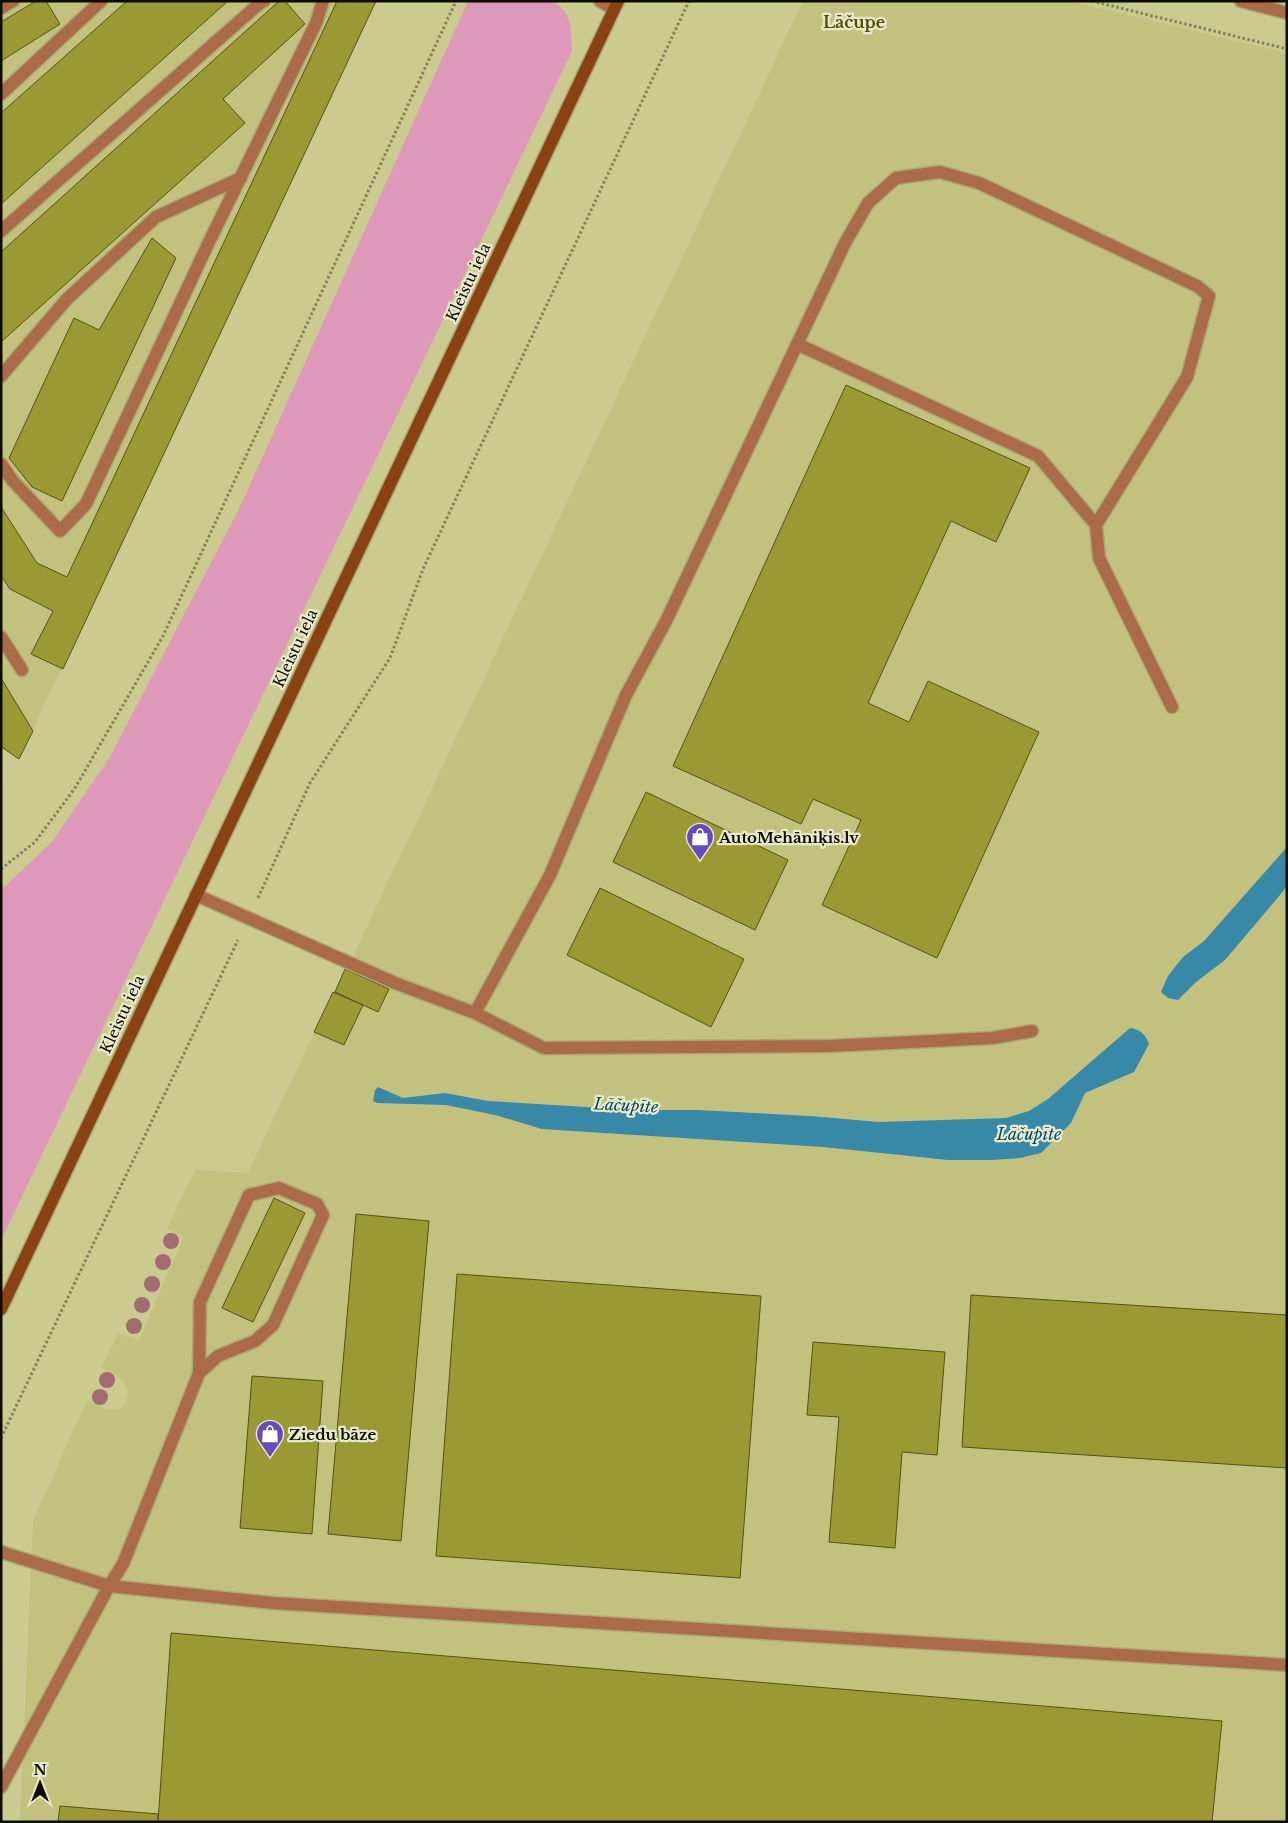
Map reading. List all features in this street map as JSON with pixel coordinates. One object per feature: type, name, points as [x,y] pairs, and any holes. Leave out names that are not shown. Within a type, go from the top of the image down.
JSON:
[{"type":"main road","name":"Kleistu iela","points":[[1,1309],[616,5]]},
{"type":"street","points":[[1,8],[13,1]]},
{"type":"street","points":[[1,94],[101,1]]},
{"type":"street","points":[[1,231],[252,9],[264,1]]},
{"type":"street","points":[[1,464],[12,480],[60,532],[86,504],[316,23],[323,1]]},
{"type":"street","points":[[600,1],[616,5]]},
{"type":"street","points":[[1241,1],[1287,13]]},
{"type":"street","points":[[475,1013],[550,875],[626,695],[666,621],[845,243],[868,203],[896,178],[940,172],[980,183],[1197,286],[1209,296],[1187,377],[1096,525]]},
{"type":"street","points":[[1,376],[67,299],[156,217],[241,178]]},
{"type":"street","points":[[797,344],[1038,456],[1096,525],[1099,558],[1172,707]]},
{"type":"street","points":[[1,637],[22,670]]},
{"type":"street","points":[[196,895],[395,983],[475,1013],[544,1048],[829,1046],[993,1038],[1032,1031]]},
{"type":"street","points":[[1,1787],[109,1586],[123,1564],[199,1373],[200,1302],[249,1195],[278,1188],[317,1204],[323,1215],[273,1325],[255,1341],[218,1356],[199,1373]]},
{"type":"street","points":[[1,1552],[109,1586],[273,1603],[1287,1665]]},
{"type":"path","points":[[1,869],[35,842],[75,788],[163,636],[456,1]]},
{"type":"path","points":[[1,1438],[248,918],[310,783],[390,658],[423,570],[689,1]]},
{"type":"path","points":[[1092,1],[1287,49]]},
{"type":"shaded area","points":[[1,1],[376,1],[19,759],[3,748],[1,744]]},
{"type":"shaded area","points":[[468,1],[552,1],[564,10],[570,22],[572,51],[1,1240],[1,890],[52,842],[110,757],[239,509]]},
{"type":"shaded area","points":[[803,1],[1069,1],[1287,53],[1287,1822],[20,1822],[33,1521],[87,1400],[108,1410],[119,1409],[126,1403],[128,1392],[124,1381],[102,1367],[118,1333],[139,1341],[184,1236],[167,1229],[195,1170],[248,1173],[333,992],[335,992],[347,969]]},
{"type":"water","points":[[1287,847],[1287,886],[1280,895],[1225,960],[1196,982],[1178,1000],[1168,998],[1161,992],[1168,976],[1183,957],[1204,941]]},
{"type":"water","name":"Lāčupīte","points":[[1130,1028],[1142,1033],[1149,1044],[1134,1072],[1085,1093],[1071,1123],[1041,1153],[1020,1158],[948,1160],[823,1147],[542,1129],[495,1115],[446,1105],[377,1103],[373,1101],[375,1090],[378,1087],[403,1098],[445,1093],[488,1101],[635,1110],[698,1110],[879,1122],[1006,1118],[1029,1111],[1048,1099]]},
{"type":"building","points":[[36,1],[46,1],[60,24],[1,61],[1,22]]},
{"type":"building","points":[[127,1],[228,1],[1,204],[1,113]]},
{"type":"building","points":[[279,1],[285,1],[305,24],[223,99],[245,123],[1,342],[1,252]]},
{"type":"building","points":[[337,1],[376,1],[63,669],[31,654],[53,611],[10,589],[1,576],[1,507],[37,563],[67,577]]},
{"type":"building","points":[[152,238],[176,258],[62,501],[32,487],[9,458],[74,318],[99,330]]},
{"type":"building","points":[[846,385],[1030,468],[996,542],[951,521],[868,703],[909,722],[928,681],[1039,732],[937,958],[822,905],[861,820],[813,799],[801,824],[673,766]]},
{"type":"building","points":[[1,678],[33,731],[19,759],[3,748],[1,744]]},
{"type":"building","name":"AutoMehāniķis.lv","points":[[646,792],[788,860],[755,930],[613,862]]},
{"type":"building","points":[[600,888],[744,959],[711,1027],[567,955]]},
{"type":"building","points":[[345,969],[389,989],[378,1012],[335,992]]},
{"type":"building","points":[[333,992],[363,1005],[344,1045],[314,1032]]},
{"type":"building","points":[[274,1198],[305,1213],[253,1322],[222,1308]]},
{"type":"building","points":[[356,1214],[429,1221],[401,1541],[328,1534]]},
{"type":"building","points":[[457,1274],[761,1296],[740,1578],[436,1556]]},
{"type":"building","points":[[971,1295],[1287,1315],[1287,1468],[962,1447]]},
{"type":"building","points":[[813,1342],[945,1352],[937,1455],[902,1452],[895,1548],[829,1542],[839,1417],[807,1415]]},
{"type":"building","points":[[252,1376],[323,1381],[312,1534],[240,1528]]},
{"type":"building","points":[[171,1633],[1222,1721],[1212,1822],[158,1822]]},
{"type":"building","points":[[60,1806],[158,1814],[158,1822],[58,1822]]},
{"type":"place","name":"AutoMehāniķis.lv","points":[[700,861]]},
{"type":"place","name":"Ziedu bāze","points":[[270,1458]]},
{"type":"district","name":"Lāčupe","points":[[854,22]]}]
